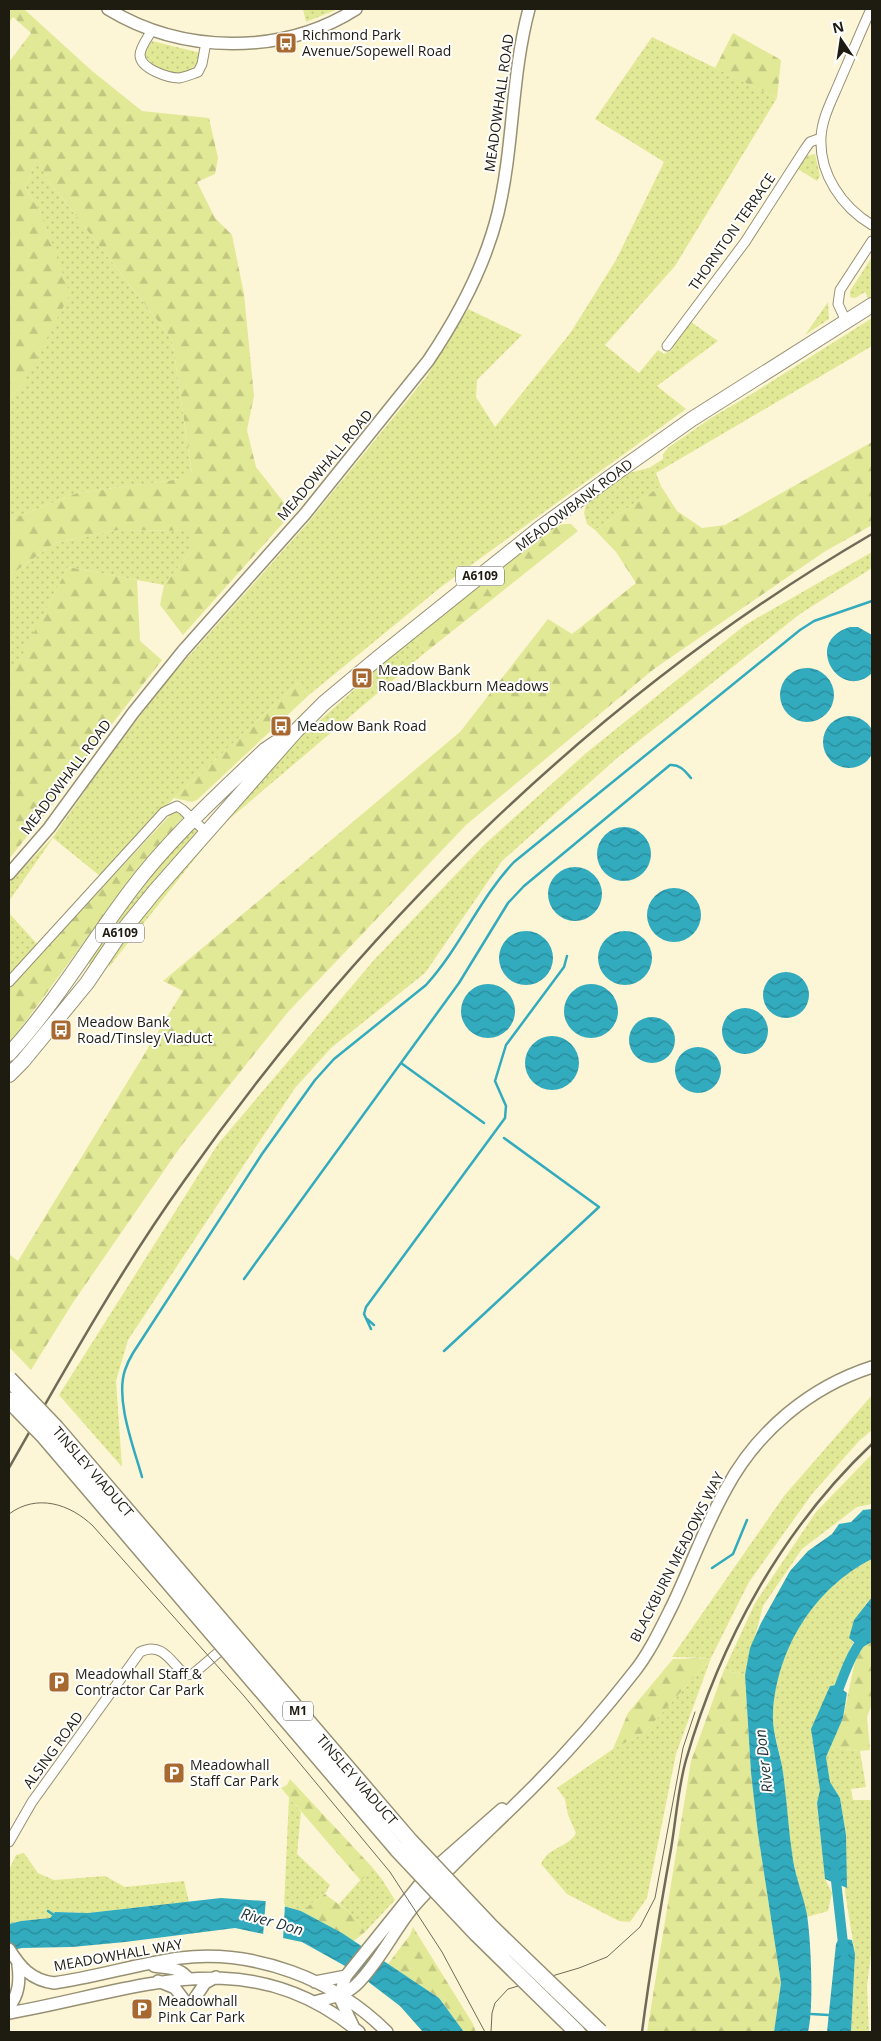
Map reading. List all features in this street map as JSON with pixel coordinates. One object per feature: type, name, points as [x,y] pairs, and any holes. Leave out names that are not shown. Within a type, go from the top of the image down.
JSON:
[{"type":"highway","name":"TINSLEY VIADUCT","points":[[9,1379],[56,1428],[410,1841],[491,1927],[600,2032]]},
{"type":"highway","name":"TINSLEY VIADUCT","points":[[9,1400],[42,1435],[397,1848],[477,1934],[577,2032]]},
{"type":"main road","name":"MEADOWBANK ROAD","points":[[296,731],[378,658],[540,528],[692,419],[872,305]]},
{"type":"main road","name":"A6109","points":[[9,1054],[72,972],[131,889],[193,819],[265,750],[296,731]]},
{"type":"main road","name":"A6109","points":[[9,1075],[23,1061],[87,983],[132,920],[296,731]]},
{"type":"main road","points":[[72,972],[87,983]]},
{"type":"street","points":[[108,9],[152,30],[206,42],[236,44],[284,39],[324,25],[356,9]]},
{"type":"street","name":"MEADOWHALL ROAD","points":[[9,874],[49,828],[116,736],[183,650],[305,514],[428,360],[443,338],[459,311],[483,261],[498,212],[519,56],[529,9]]},
{"type":"street","points":[[871,9],[827,113],[821,138],[826,168],[839,198],[858,217],[872,225]]},
{"type":"street","points":[[152,30],[141,52],[141,59],[147,65],[172,78],[182,78],[198,72],[202,64],[206,42]]},
{"type":"street","name":"THORNTON TERRACE","points":[[667,346],[745,242],[810,142],[821,138]]},
{"type":"street","points":[[846,321],[838,304],[840,290],[872,241]]},
{"type":"street","points":[[9,982],[164,812],[177,806],[207,833]]},
{"type":"street","name":"BLACKBURN MEADOWS WAY","points":[[339,1996],[360,1981],[414,1907],[445,1873],[532,1788],[596,1720],[637,1668],[665,1620],[726,1489],[749,1453],[778,1421],[807,1398],[840,1380],[872,1367]]},
{"type":"street","name":"ALSING ROAD","points":[[9,1842],[32,1802],[140,1652],[154,1648],[164,1652],[185,1675],[193,1674],[235,1638]]},
{"type":"street","name":"BLACKBURN MEADOWS WAY","points":[[339,1996],[348,1974],[374,1939],[428,1874],[499,1810],[532,1788]]},
{"type":"street","name":"MEADOWHALL WAY","points":[[9,1949],[18,1965],[34,1978],[54,1983],[181,1958],[244,1959],[294,1972],[315,1982],[359,2008],[387,2032]]},
{"type":"street","points":[[187,1977],[198,1961],[208,1957]]},
{"type":"street","points":[[147,1964],[174,1968],[187,1977]]},
{"type":"street","name":"MEADOWHALL WAY","points":[[9,2007],[18,1992],[20,1980],[18,1965]]},
{"type":"street","points":[[261,1983],[270,1975],[274,1966]]},
{"type":"street","points":[[315,1982],[348,1974]]},
{"type":"street","points":[[158,1981],[175,1988],[190,1999],[205,1983],[217,1976]]},
{"type":"street","points":[[9,2013],[158,1981],[187,1977],[217,1976],[261,1983],[315,2002],[357,2030]]},
{"type":"street","points":[[359,2008],[360,1981]]},
{"type":"street","points":[[315,2002],[339,1996],[357,2030]]},
{"type":"green space","points":[[9,9],[24,9],[91,70],[142,111],[209,118],[218,158],[215,174],[197,182],[215,218],[232,235],[244,294],[254,396],[247,430],[256,467],[292,513],[183,635],[160,605],[164,585],[191,551],[191,531],[118,530],[55,543],[9,576],[9,520],[77,493],[181,479],[192,474],[172,339],[48,180],[37,157],[25,188],[42,214],[70,294],[24,382],[9,399],[9,62],[31,33],[13,17],[9,22]]},
{"type":"green space","points":[[303,9],[338,9],[306,22]]},
{"type":"green space","points":[[733,33],[781,60],[777,98],[715,68]]},
{"type":"green space","points":[[652,37],[777,98],[675,266],[605,345],[639,373],[658,350],[664,354],[672,350],[674,343],[691,322],[718,341],[657,386],[686,409],[441,587],[309,695],[298,683],[174,798],[100,876],[53,838],[9,901],[9,883],[53,837],[103,765],[165,683],[306,525],[427,376],[468,309],[522,335],[477,380],[476,397],[495,427],[571,332],[616,260],[664,162],[595,119]]},
{"type":"green space","points":[[152,41],[201,53],[194,66],[189,70],[177,74],[170,73],[156,67],[144,55]]},
{"type":"green space","points":[[815,154],[820,176],[817,181],[798,169],[806,156]]},
{"type":"green space","points":[[37,156],[48,180],[172,339],[192,475],[181,479],[77,493],[9,520],[9,399],[24,382],[42,214],[25,188]]},
{"type":"green space","points":[[872,257],[872,296],[868,298],[865,292],[855,298],[850,297],[850,291]]},
{"type":"green space","points":[[828,302],[829,319],[805,335]]},
{"type":"green space","points":[[872,318],[872,346],[656,473],[661,486],[595,530],[587,524],[584,513],[586,505],[624,474],[649,468],[663,459],[663,454],[669,447],[711,418]]},
{"type":"green space","points":[[872,442],[872,525],[824,552],[654,669],[466,825],[288,1012],[181,1146],[72,1304],[31,1370],[9,1347],[9,1254],[18,1261],[183,991],[163,981],[460,732],[548,619],[572,634],[636,583],[616,552],[595,530],[661,486],[677,511],[702,528],[725,525]]},
{"type":"green space","points":[[571,524],[578,531],[426,652],[414,636],[556,526]]},
{"type":"green space","points":[[118,530],[191,531],[191,551],[164,585],[68,567],[16,668],[9,672],[9,576],[55,543]]},
{"type":"green space","points":[[872,552],[872,568],[800,614],[617,758],[502,861],[425,973],[331,1048],[295,1088],[128,1340],[116,1381],[122,1467],[59,1395],[218,1144],[374,960],[485,844],[585,754],[745,625]]},
{"type":"green space","points":[[68,567],[137,580],[140,641],[162,660],[66,783],[65,789],[9,859],[9,672],[16,667]]},
{"type":"green space","points":[[414,636],[426,652],[220,827],[109,967],[109,960],[117,947],[159,893],[288,749]]},
{"type":"green space","points":[[298,683],[309,695],[197,800],[192,802],[174,798]]},
{"type":"green space","points":[[175,810],[184,816],[84,942],[9,1044],[9,986]]},
{"type":"green space","points":[[194,827],[199,832],[197,835],[119,924],[92,965],[86,962],[151,875]]},
{"type":"green space","points":[[9,913],[38,945],[9,976]]},
{"type":"green space","points":[[872,1395],[872,1430],[859,1441],[812,1494],[749,1582],[711,1658],[672,1657],[784,1496]]},
{"type":"green space","points":[[872,1454],[872,1504],[857,1507],[802,1549],[763,1606],[745,1675],[724,1670],[755,1603],[816,1512]]},
{"type":"green space","points":[[872,1559],[872,1597],[865,1605],[849,1638],[853,1642],[836,1685],[830,1686],[812,1737],[821,1791],[817,1803],[825,1879],[832,1893],[828,1911],[807,1917],[789,1838],[782,1767],[774,1728],[775,1691],[790,1645],[816,1604],[851,1571]]},
{"type":"green space","points":[[872,1642],[872,1704],[867,1717],[870,1750],[860,1751],[829,1747],[843,1718],[855,1661],[861,1648]]},
{"type":"green space","points":[[711,1658],[676,1754],[647,1898],[630,1922],[619,1921],[567,1894],[541,1864],[548,1854],[568,1842],[576,1833],[568,1815],[565,1799],[557,1788],[613,1749],[644,1733]]},
{"type":"green space","points":[[711,1658],[644,1733],[613,1749],[628,1713],[673,1659]]},
{"type":"green space","points":[[724,1670],[745,1675],[751,1773],[758,1834],[781,1983],[774,2032],[647,2032],[691,1761]]},
{"type":"green space","points":[[829,1747],[860,1751],[866,1787],[851,1789],[853,1800],[872,1800],[872,1947],[867,1986],[869,2032],[851,2032],[855,1954],[845,1892],[846,1835],[840,1798],[830,1782],[826,1757]]},
{"type":"green space","points":[[290,1779],[372,1867],[361,1881],[281,1788],[287,1785]]},
{"type":"green space","points":[[289,1797],[301,1812],[297,1854],[330,1885],[325,1894],[301,1911],[284,1906]]},
{"type":"green space","points":[[24,1853],[38,1873],[54,1880],[105,1876],[125,1887],[184,1881],[189,1902],[88,1913],[55,1912],[50,1918],[9,1924],[9,1870],[16,1855]]},
{"type":"green space","points":[[372,1867],[395,1900],[365,1932],[353,1915],[339,1904]]},
{"type":"green space","points":[[325,1894],[353,1915],[365,1932],[354,1941],[301,1911]]},
{"type":"green space","points":[[413,1927],[473,2024],[476,2032],[464,2032],[439,1998],[388,1964],[410,1935]]},
{"type":"water","points":[[850,627],[858,627],[872,635],[872,673],[860,680],[849,681],[838,676],[831,667],[827,656],[828,645],[836,635]]},
{"type":"water","points":[[807,668],[817,670],[826,676],[832,685],[834,695],[832,705],[826,714],[817,720],[807,722],[797,720],[788,714],[782,705],[780,695],[782,685],[788,676],[797,670]]},
{"type":"water","points":[[844,716],[854,716],[868,723],[875,737],[875,747],[868,761],[854,768],[844,768],[834,764],[827,757],[823,747],[823,737],[827,727],[834,720]]},
{"type":"water","points":[[624,827],[634,829],[643,835],[649,844],[651,854],[649,864],[643,873],[634,879],[624,881],[614,879],[605,873],[599,864],[597,854],[599,844],[605,835],[614,829]]},
{"type":"water","points":[[575,867],[585,869],[594,875],[600,884],[602,894],[600,904],[594,913],[585,919],[575,921],[565,919],[556,913],[550,904],[548,894],[550,884],[556,875],[565,869]]},
{"type":"water","points":[[674,888],[684,890],[693,896],[699,905],[701,915],[699,925],[693,934],[684,940],[674,942],[664,940],[655,934],[649,925],[647,915],[649,905],[655,896],[664,890]]},
{"type":"water","points":[[526,931],[536,933],[545,939],[551,948],[553,958],[551,968],[545,977],[536,983],[526,985],[516,983],[507,977],[501,968],[499,958],[501,948],[507,939],[516,933]]},
{"type":"water","points":[[625,931],[635,933],[644,939],[650,948],[652,958],[650,968],[644,977],[635,983],[625,985],[615,983],[606,977],[600,968],[598,958],[600,948],[606,939],[615,933]]},
{"type":"water","points":[[786,972],[799,976],[805,982],[809,995],[805,1008],[799,1014],[786,1018],[773,1014],[767,1008],[763,995],[767,982],[773,976]]},
{"type":"water","points":[[488,984],[498,986],[507,992],[513,1001],[515,1011],[513,1021],[507,1030],[498,1036],[488,1038],[478,1036],[469,1030],[463,1021],[461,1011],[463,1001],[469,992],[478,986]]},
{"type":"water","points":[[591,984],[601,986],[610,992],[616,1001],[618,1011],[616,1021],[610,1030],[601,1036],[591,1038],[581,1036],[572,1030],[566,1021],[564,1011],[566,1001],[572,992],[581,986]]},
{"type":"water","points":[[745,1008],[758,1012],[764,1018],[768,1031],[764,1044],[758,1050],[745,1054],[732,1050],[726,1044],[722,1031],[726,1018],[732,1012]]},
{"type":"water","points":[[652,1017],[665,1021],[671,1027],[675,1040],[671,1053],[665,1059],[652,1063],[639,1059],[633,1053],[629,1040],[633,1027],[639,1021]]},
{"type":"water","points":[[552,1036],[562,1038],[571,1044],[577,1053],[579,1063],[577,1073],[571,1082],[562,1088],[552,1090],[542,1088],[533,1082],[527,1073],[525,1063],[527,1053],[533,1044],[542,1038]]},
{"type":"water","points":[[698,1047],[711,1051],[717,1057],[721,1070],[717,1083],[711,1089],[698,1093],[685,1089],[679,1083],[675,1070],[679,1057],[685,1051]]},
{"type":"water","name":"River Don","points":[[872,1509],[872,1559],[851,1571],[832,1586],[802,1623],[790,1644],[776,1690],[773,1714],[774,1727],[782,1766],[793,1860],[807,1915],[810,1940],[811,2007],[808,2032],[774,2032],[781,1983],[758,1834],[751,1773],[745,1675],[750,1648],[761,1623],[790,1571],[808,1551],[832,1534],[839,1524],[851,1522],[863,1510]]},
{"type":"water","points":[[872,1597],[872,1642],[861,1648],[849,1638],[854,1620]]},
{"type":"water","points":[[836,1685],[847,1693],[843,1718],[826,1757],[830,1782],[840,1798],[846,1835],[847,1888],[825,1879],[817,1803],[820,1790],[811,1729],[830,1686]]},
{"type":"water","name":"River Don","points":[[221,1898],[265,1901],[301,1911],[342,1933],[439,1998],[464,2032],[423,2032],[400,2006],[354,1971],[302,1942],[235,1928],[125,1942],[72,1947],[22,1948],[9,1951],[9,1924],[50,1918],[55,1912],[88,1913]]},
{"type":"water","points":[[839,1938],[852,1940],[855,1954],[851,2032],[827,2032],[836,1944]]},
{"type":"pier","points":[[266,1898],[285,1904],[283,1940],[263,1936]]},
{"type":"waterway","points":[[142,1477],[130,1438],[122,1395],[125,1370],[128,1363],[262,1154],[315,1080],[334,1059],[426,985],[438,971],[490,892],[514,862],[800,630],[814,621],[872,601]]},
{"type":"waterway","points":[[244,1279],[459,983],[508,903],[524,886],[670,765],[679,767],[691,778]]},
{"type":"waterway","points":[[371,1329],[364,1314],[366,1307],[505,1118],[506,1106],[495,1081],[506,1045],[564,967],[567,956]]},
{"type":"waterway","points":[[401,1063],[484,1123]]},
{"type":"waterway","points":[[444,1351],[599,1207],[504,1138]]},
{"type":"waterway","points":[[367,1319],[374,1325]]},
{"type":"waterway","points":[[712,1568],[733,1554],[747,1520]]},
{"type":"waterway","points":[[835,1698],[854,1652],[872,1629]]},
{"type":"waterway","points":[[835,1872],[844,1952]]},
{"type":"waterway","points":[[48,1911],[55,1916]]},
{"type":"waterway","points":[[811,2014],[829,2015]]},
{"type":"tram line","points":[[9,1514],[31,1504],[53,1504],[74,1512],[93,1526],[244,1696],[390,1872],[442,1952],[485,2032]]},
{"type":"tram line","points":[[491,2032],[492,2013],[495,2003],[508,1989],[579,1968],[607,1957],[640,1927],[655,1898],[683,1748],[695,1712]]},
{"type":"railway","points":[[9,1468],[115,1286],[184,1181],[254,1086],[329,993],[409,905],[494,820],[582,741],[675,666],[771,597],[872,534]]},
{"type":"railway","points":[[642,2032],[683,1771],[700,1716],[736,1631],[758,1590],[783,1550],[840,1477],[872,1444]]},
{"type":"place","name":"Richmond Park Avenue/Sopewell Road","points":[[286,43]]},
{"type":"place","name":"Meadow Bank Road/Blackburn Meadows","points":[[362,678]]},
{"type":"place","name":"Meadow Bank Road","points":[[281,726]]},
{"type":"place","name":"Meadow Bank Road/Tinsley Viaduct","points":[[61,1030]]},
{"type":"place","name":"Meadowhall Staff & Contractor Car Park","points":[[59,1682]]},
{"type":"place","name":"Meadowhall Staff Car Park","points":[[174,1773]]},
{"type":"place","name":"Meadowhall Pink Car Park","points":[[142,2009]]}]
